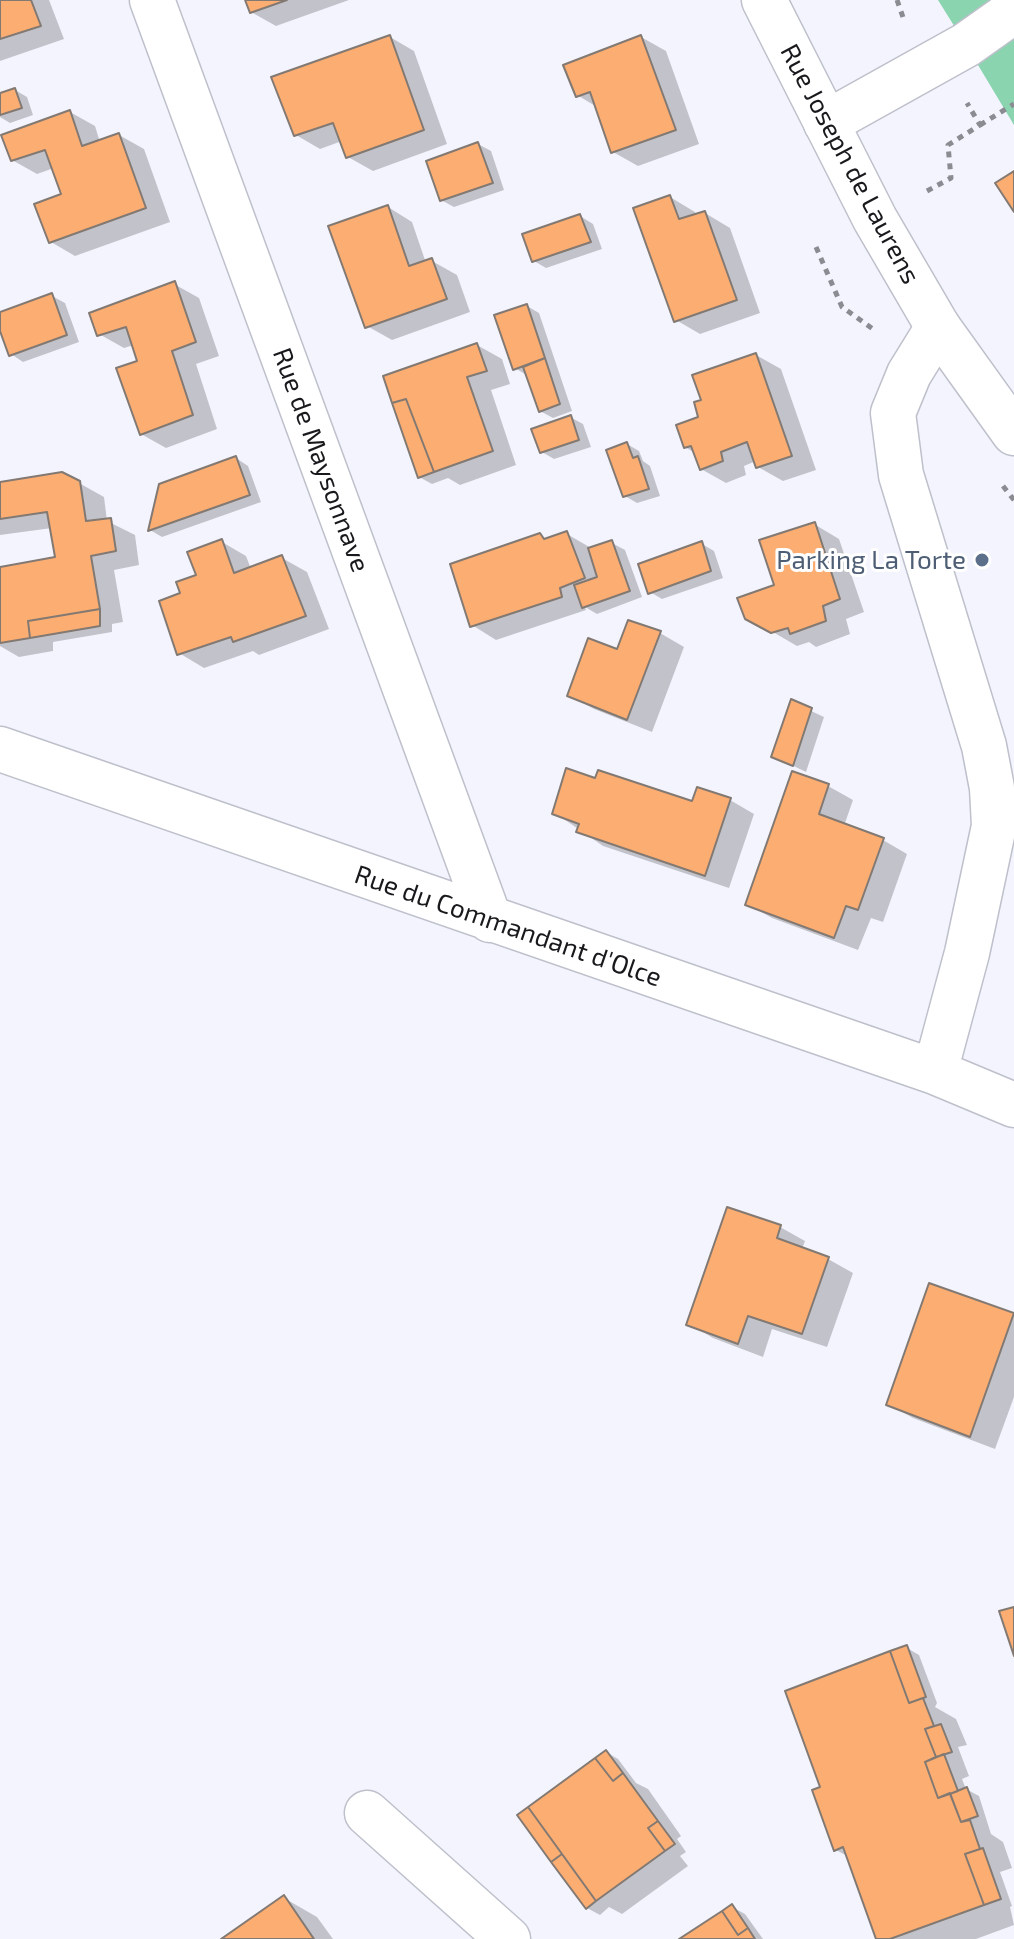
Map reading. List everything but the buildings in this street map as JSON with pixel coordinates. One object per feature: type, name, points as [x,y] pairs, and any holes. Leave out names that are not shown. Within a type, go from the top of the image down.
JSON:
[{"type":"street","name":"Rue de Maysonnave","points":[[152,0],[490,920]]},
{"type":"street","name":"Rue Joseph de Laurens","points":[[764,0],[875,219],[938,327],[1014,433]]},
{"type":"street","points":[[826,123],[966,45],[1014,11]]},
{"type":"street","points":[[935,1072],[994,826],[992,788],[984,746],[901,475],[893,413],[909,374],[938,327]]},
{"type":"street","name":"Rue du Commandant d'Olce","points":[[0,749],[935,1072],[1014,1105]]},
{"type":"street","points":[[367,1813],[508,1939]]},
{"type":"path","points":[[960,92],[980,125]]},
{"type":"path","points":[[927,191],[951,178],[948,145],[1014,104]]},
{"type":"path","points":[[816,247],[842,307],[876,331]]},
{"type":"green space","points":[[938,0],[1014,0],[1014,125],[966,45]]},
{"type":"place","name":"Parking La Torte","points":[[982,560]]}]
